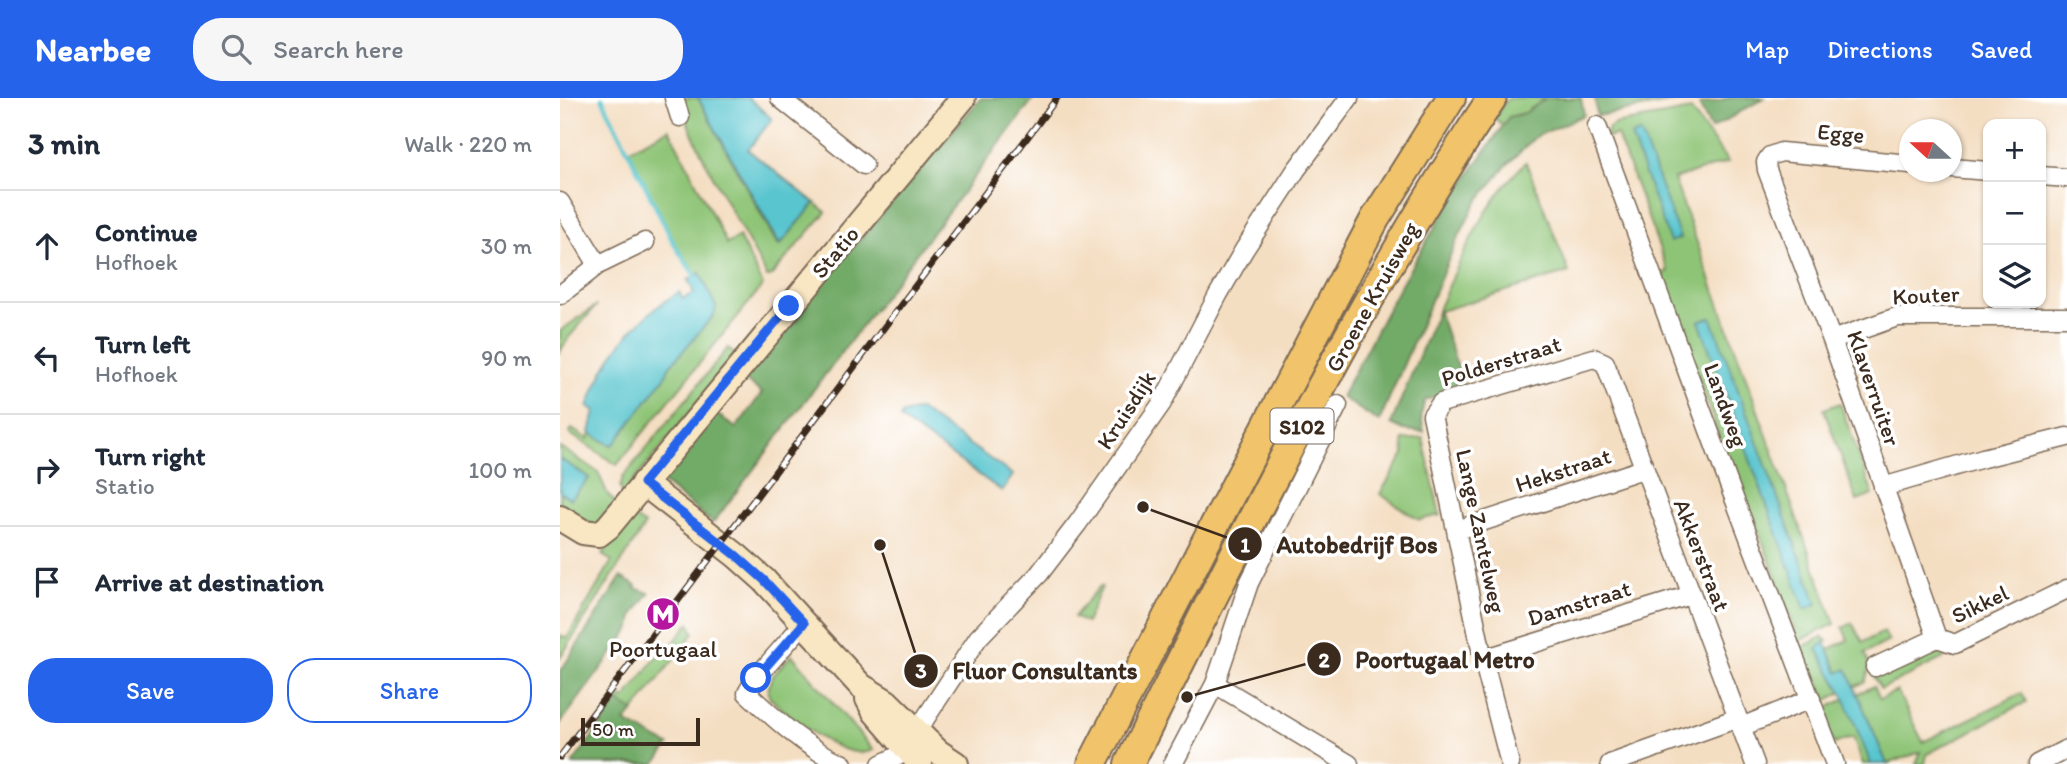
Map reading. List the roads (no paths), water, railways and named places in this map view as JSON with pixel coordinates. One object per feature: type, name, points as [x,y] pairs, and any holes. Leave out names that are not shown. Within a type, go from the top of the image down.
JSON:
[{"type":"main road","name":"Groene Kruisweg","points":[[1093,764],[1199,555],[1376,219],[1451,98]]},
{"type":"main road","name":"Groene Kruisweg","points":[[1129,764],[1362,311],[1405,235],[1492,98]]},
{"type":"street","points":[[674,98],[680,117]]},
{"type":"street","points":[[780,98],[864,165]]},
{"type":"street","name":"Statio","points":[[560,518],[583,532],[599,534],[608,527],[963,98]]},
{"type":"street","name":"Kruisdijk","points":[[914,748],[978,638],[1039,573],[1078,523],[1162,403],[1244,250],[1296,170],[1349,98]]},
{"type":"street","name":"Landweg","points":[[1597,126],[1835,764]]},
{"type":"street","name":"Egge","points":[[1770,156],[1781,152],[1899,163]]},
{"type":"street","name":"Klaverruiter","points":[[1770,156],[1766,162],[1767,170],[1832,340],[1937,638]]},
{"type":"street","points":[[1962,169],[1983,171]]},
{"type":"street","points":[[2046,176],[2067,178]]},
{"type":"street","points":[[560,202],[598,265]]},
{"type":"street","points":[[560,295],[598,265],[645,242]]},
{"type":"street","name":"Kouter","points":[[1832,340],[1897,317],[2067,317]]},
{"type":"street","name":"Polderstraat","points":[[1434,432],[1432,415],[1441,402],[1594,358],[1605,363]]},
{"type":"street","name":"Akkerstraat","points":[[1605,363],[1755,764]]},
{"type":"street","name":"Groene Kruisweg","points":[[1173,764],[1215,684],[1249,583],[1338,405]]},
{"type":"street","name":"Lange Zantelweg","points":[[1434,432],[1483,659],[1510,764]]},
{"type":"street","points":[[1883,487],[2067,437]]},
{"type":"street","name":"Hekstraat","points":[[1457,530],[1643,469]]},
{"type":"street","points":[[643,483],[764,580],[862,686],[875,712],[914,748],[938,752],[956,764]]},
{"type":"street","name":"Sikkel","points":[[1875,667],[1937,638],[1955,644],[2067,589]]},
{"type":"street","name":"Damstraat","points":[[1483,659],[1691,595]]},
{"type":"street","points":[[804,623],[756,678],[747,693],[772,716],[840,763]]},
{"type":"street","points":[[1215,684],[1349,764]]},
{"type":"street","points":[[1610,764],[1811,699]]},
{"type":"street","points":[[881,764],[914,748]]},
{"type":"street","points":[[2038,764],[2062,752]]},
{"type":"water","points":[[698,98],[749,98],[772,119],[748,150],[815,203],[780,245]]},
{"type":"water","points":[[1641,133],[1680,238],[1670,242],[1631,136]]},
{"type":"water","points":[[700,273],[716,307],[714,315],[669,367],[665,377],[615,443],[611,445],[590,433],[595,410],[588,407],[612,356],[648,314],[679,292],[683,299],[694,293],[688,280]]},
{"type":"water","points":[[1711,317],[1817,604],[1805,609],[1699,321]]},
{"type":"water","points":[[920,410],[1013,475],[1002,491],[901,419],[902,414]]},
{"type":"water","points":[[560,459],[589,478],[571,499],[560,492]]},
{"type":"water","points":[[1825,642],[1838,673],[1847,669],[1887,764],[1871,764],[1842,692],[1817,649]]},
{"type":"waterway","points":[[602,98],[674,244],[695,276]]},
{"type":"railway","points":[[560,757],[1057,98]]},
{"type":"place","name":"Autobedrijf Bos","points":[[1143,507]]},
{"type":"place","name":"Fluor Consultants","points":[[880,545]]},
{"type":"place","name":"Poortugaal","points":[[663,614]]},
{"type":"place","name":"Poortugaal Metro","points":[[1187,697]]}]
